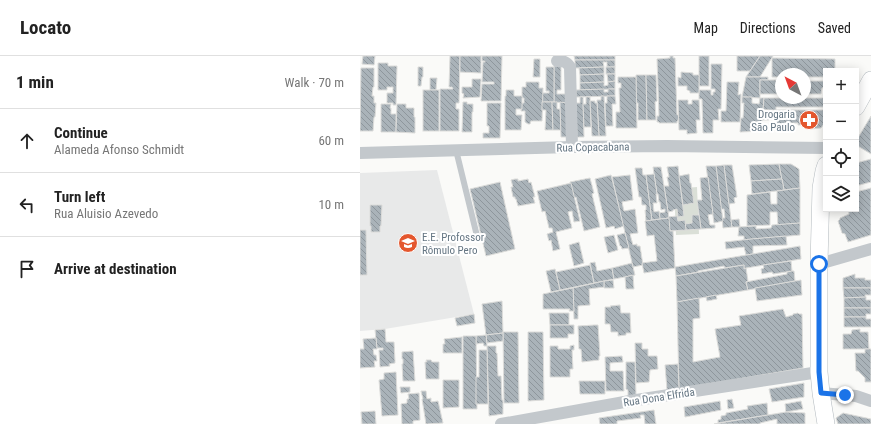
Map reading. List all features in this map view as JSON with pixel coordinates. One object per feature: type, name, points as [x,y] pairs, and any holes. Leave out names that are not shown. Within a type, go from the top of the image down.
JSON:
[{"type":"main road","points":[[858,104],[871,80]]},
{"type":"main road","points":[[823,176],[821,188],[819,264],[819,372],[826,424]]},
{"type":"street","points":[[557,61],[563,60],[570,67],[572,147]]},
{"type":"street","name":"Rua Copacabana","points":[[360,153],[572,147],[675,146],[823,148]]},
{"type":"street","points":[[819,264],[871,249]]},
{"type":"street","name":"Rua Dona Elfrida","points":[[500,424],[630,401],[819,372]]},
{"type":"street","points":[[821,393],[856,396],[871,401]]},
{"type":"lane","points":[[456,150],[477,236]]},
{"type":"shaded area","name":"E.E. Profossor Rômulo Pero","points":[[437,170],[474,314],[385,329],[360,331],[360,173]]},
{"type":"shaded area","points":[[697,187],[699,234],[676,235],[674,189]]},
{"type":"building","points":[[363,56],[375,56],[374,65],[362,64]]},
{"type":"building","points":[[450,56],[460,56],[459,103],[456,103],[456,109],[459,109],[459,131],[440,131],[440,89],[453,89],[452,87],[449,87]]},
{"type":"building","points":[[460,56],[481,56],[481,73],[460,72]]},
{"type":"building","points":[[482,56],[502,56],[501,101],[481,101],[482,84],[494,84],[494,82],[482,82],[483,62],[485,61],[482,61]]},
{"type":"building","points":[[574,56],[615,56],[615,60],[575,60]]},
{"type":"building","points":[[670,56],[675,58],[677,115],[679,115],[677,123],[659,123],[657,122],[657,116],[659,116],[657,59],[670,58]]},
{"type":"building","points":[[699,56],[709,56],[709,86],[699,86]]},
{"type":"building","points":[[737,56],[760,56],[750,71],[737,71]]},
{"type":"building","points":[[760,56],[773,56],[760,77],[746,77]]},
{"type":"building","points":[[772,58],[835,59],[835,68],[823,68],[823,77],[811,77],[811,68],[775,68],[775,77],[772,77]]},
{"type":"building","points":[[534,59],[540,59],[540,77],[533,77]]},
{"type":"building","points":[[575,60],[615,60],[615,67],[607,67],[607,62],[603,62],[604,67],[575,68]]},
{"type":"building","points":[[378,63],[388,63],[388,66],[397,66],[396,105],[393,105],[393,103],[387,103],[387,93],[393,93],[393,87],[387,87],[387,90],[378,90]]},
{"type":"building","points":[[711,64],[722,64],[721,109],[718,109],[719,120],[713,120],[713,133],[703,133],[702,99],[699,99],[699,90],[711,90],[711,95],[715,92],[715,89],[711,89]]},
{"type":"building","points":[[554,66],[561,66],[561,90],[557,90],[557,94],[567,94],[567,103],[554,102]]},
{"type":"building","points":[[418,67],[423,67],[421,86],[418,86]]},
{"type":"building","points":[[546,67],[554,67],[554,102],[542,102],[542,93],[549,93],[549,91],[546,91]]},
{"type":"building","points":[[604,67],[604,74],[580,75],[579,68]]},
{"type":"building","points":[[606,67],[615,67],[615,74],[606,74]]},
{"type":"building","points":[[361,68],[374,68],[374,87],[372,96],[374,96],[374,103],[376,103],[373,131],[360,131]]},
{"type":"building","points":[[681,72],[699,75],[699,93],[690,93],[690,91],[687,90],[687,86],[678,86],[678,77],[681,78]]},
{"type":"building","points":[[604,74],[604,82],[580,83],[580,75]]},
{"type":"building","points":[[607,74],[615,74],[615,81],[608,82]]},
{"type":"building","points":[[636,75],[646,75],[647,120],[638,120],[638,103],[636,103]]},
{"type":"building","points":[[646,75],[656,75],[656,120],[647,120]]},
{"type":"building","points":[[618,77],[636,77],[637,128],[616,128],[616,112],[620,112],[619,88],[621,88],[621,83],[618,83]]},
{"type":"building","points":[[746,77],[768,77],[768,80],[760,80],[760,98],[742,97]]},
{"type":"building","points":[[430,78],[437,78],[436,90],[430,90]]},
{"type":"building","points":[[472,79],[481,79],[480,97],[463,98],[464,94],[462,93],[462,87],[472,87]]},
{"type":"building","points":[[760,80],[775,80],[775,94],[760,94]]},
{"type":"building","points":[[615,81],[615,89],[580,90],[580,83],[604,82],[604,86],[608,85],[608,82]]},
{"type":"building","points":[[811,81],[823,81],[821,94],[811,94]]},
{"type":"building","points":[[526,82],[539,82],[539,88],[543,88],[542,121],[531,121],[530,124],[525,122],[525,111],[521,111],[522,103],[524,103],[524,98],[522,98],[522,87],[526,87]]},
{"type":"building","points":[[727,82],[739,82],[738,95],[741,94],[740,122],[721,122],[721,111],[726,111]]},
{"type":"building","points":[[604,89],[604,92],[608,92],[608,89],[615,89],[615,96],[576,97],[576,90]]},
{"type":"building","points":[[423,90],[439,90],[439,131],[423,131]]},
{"type":"building","points":[[506,90],[514,90],[514,96],[522,96],[522,109],[516,109],[516,115],[522,115],[521,130],[505,130]]},
{"type":"building","points":[[601,96],[604,96],[606,136],[599,136],[597,100],[601,100]]},
{"type":"building","points":[[607,96],[615,96],[616,104],[612,104],[613,126],[606,126],[605,103],[607,103]]},
{"type":"building","points":[[580,97],[583,97],[584,137],[577,137],[576,103],[580,103]]},
{"type":"building","points":[[586,97],[590,97],[591,127],[584,127],[583,104],[586,104]]},
{"type":"building","points":[[742,97],[752,97],[752,103],[759,104],[760,98],[764,98],[762,122],[756,122],[756,127],[762,127],[762,131],[740,132],[744,103],[742,103]]},
{"type":"building","points":[[764,98],[775,98],[775,104],[811,104],[811,98],[823,98],[823,107],[776,107],[776,110],[763,110]]},
{"type":"building","points":[[678,100],[688,100],[688,104],[692,104],[692,100],[699,100],[700,120],[696,120],[697,133],[687,134],[687,130],[679,130]]},
{"type":"building","points":[[590,101],[595,101],[595,103],[597,103],[599,136],[592,136]]},
{"type":"building","points":[[463,102],[473,104],[472,132],[462,132]]},
{"type":"building","points":[[542,102],[552,102],[553,130],[545,130],[546,110],[542,110]]},
{"type":"building","points":[[552,102],[557,102],[557,109],[560,109],[561,130],[553,130]]},
{"type":"building","points":[[560,102],[567,103],[568,137],[561,137]]},
{"type":"building","points":[[487,103],[501,103],[500,138],[483,138],[483,133],[489,133],[489,126],[487,126]]},
{"type":"building","points":[[381,104],[391,104],[391,114],[396,114],[396,132],[381,132]]},
{"type":"building","points":[[397,104],[406,104],[406,108],[414,108],[415,133],[396,132]]},
{"type":"building","points":[[763,110],[769,110],[769,120],[762,120]]},
{"type":"building","points":[[776,110],[823,110],[823,125],[821,128],[810,129],[810,126],[798,125],[798,123],[784,123],[785,125],[776,125]]},
{"type":"building","points":[[871,116],[871,154],[859,147],[859,136]]},
{"type":"building","points":[[871,159],[871,182],[859,185],[859,162]]},
{"type":"building","points":[[779,164],[782,179],[751,181],[749,165]]},
{"type":"building","points":[[779,164],[791,164],[799,169],[800,188],[784,190]]},
{"type":"building","points":[[724,165],[732,227],[723,228],[722,218],[725,218],[724,209],[721,209],[716,166]]},
{"type":"building","points":[[724,165],[732,165],[737,197],[734,198],[735,203],[729,204]]},
{"type":"building","points":[[678,166],[684,216],[678,217],[677,209],[668,212],[664,186],[669,186],[667,167]]},
{"type":"building","points":[[706,166],[716,166],[723,221],[714,223]]},
{"type":"building","points":[[653,167],[661,167],[669,218],[660,219],[659,213],[665,212],[665,209],[661,210]]},
{"type":"building","points":[[635,168],[642,168],[643,175],[646,175],[652,220],[646,221],[646,205],[642,205],[641,197],[639,197]]},
{"type":"building","points":[[654,174],[657,203],[653,203],[654,212],[659,211],[660,219],[652,220],[646,175]]},
{"type":"building","points":[[689,174],[694,203],[683,205],[679,176]]},
{"type":"building","points":[[611,175],[624,226],[615,229],[614,226],[606,228],[595,179]]},
{"type":"building","points":[[630,175],[633,200],[622,202],[624,211],[635,209],[638,233],[630,234],[633,245],[637,244],[637,246],[640,246],[643,265],[633,267],[612,177]]},
{"type":"building","points":[[708,177],[713,214],[708,215],[710,225],[715,225],[715,228],[701,229],[697,200],[702,200],[700,178]]},
{"type":"building","points":[[590,178],[594,193],[592,194],[600,227],[584,231],[576,197],[574,198],[570,182]]},
{"type":"building","points":[[518,179],[518,181],[528,179],[529,183],[531,182],[535,203],[518,206],[515,197],[513,197],[511,187],[513,187],[511,180]]},
{"type":"building","points":[[782,179],[784,190],[752,194],[751,181]]},
{"type":"building","points":[[500,182],[515,249],[486,256],[470,189]]},
{"type":"building","points":[[571,183],[580,221],[574,222],[572,211],[568,212],[572,228],[556,232],[560,249],[553,251],[551,240],[549,241],[547,234],[553,232],[552,228],[549,228],[545,211],[542,212],[537,191]]},
{"type":"building","points":[[800,188],[800,223],[778,225],[777,212],[770,212],[770,225],[747,226],[747,195],[770,192],[771,204],[777,204],[777,191]]},
{"type":"building","points":[[871,188],[871,235],[848,242],[845,234],[842,233],[838,221],[840,218],[849,214],[849,212],[859,212],[859,191]]},
{"type":"building","points":[[370,205],[382,205],[380,232],[371,232]]},
{"type":"building","points":[[692,215],[699,215],[701,229],[686,230],[685,224],[692,223]]},
{"type":"building","points":[[677,216],[678,221],[685,220],[686,230],[670,231],[668,217]]},
{"type":"building","points":[[669,218],[670,231],[673,231],[675,268],[644,273],[642,263],[657,261],[654,235],[647,236],[645,221]]},
{"type":"building","points":[[739,219],[740,227],[732,227],[731,220]]},
{"type":"building","points":[[800,223],[800,235],[744,240],[744,236],[738,236],[739,227],[756,226],[756,229],[771,228],[772,225]]},
{"type":"building","points":[[360,230],[366,230],[367,275],[360,275]]},
{"type":"building","points":[[625,233],[629,248],[622,249],[617,235]]},
{"type":"building","points":[[614,235],[618,250],[608,253],[604,237]]},
{"type":"building","points":[[786,236],[787,245],[753,246],[753,254],[746,255],[744,247],[726,249],[725,242]]},
{"type":"building","points":[[579,242],[584,263],[574,266],[569,245]]},
{"type":"building","points":[[800,246],[801,259],[744,269],[744,265],[725,268],[724,266],[676,276],[675,267]]},
{"type":"building","points":[[791,261],[792,271],[762,274],[761,269],[764,268],[763,265]]},
{"type":"building","points":[[595,262],[597,271],[612,268],[614,279],[594,283],[590,263]]},
{"type":"building","points":[[632,263],[635,275],[614,279],[612,268]]},
{"type":"building","points":[[590,265],[594,283],[560,290],[556,272]]},
{"type":"building","points":[[744,265],[744,269],[746,268],[748,281],[746,282],[748,290],[677,302],[676,276]]},
{"type":"building","points":[[555,269],[560,290],[551,292],[546,271]]},
{"type":"building","points":[[794,271],[795,281],[748,290],[746,282],[787,274],[787,272]]},
{"type":"building","points":[[855,274],[855,278],[865,278],[865,280],[871,280],[871,288],[843,288],[843,278]]},
{"type":"building","points":[[633,275],[634,289],[626,289],[625,277]]},
{"type":"building","points":[[613,280],[614,288],[604,288],[604,281]]},
{"type":"building","points":[[801,280],[802,295],[757,301],[755,288]]},
{"type":"building","points":[[604,281],[604,287],[589,289],[590,305],[578,306],[578,319],[574,319],[573,288]]},
{"type":"building","points":[[573,288],[574,311],[569,311],[570,309],[543,309],[543,294]]},
{"type":"building","points":[[843,288],[871,288],[871,295],[865,295],[866,297],[844,298]]},
{"type":"building","points":[[716,295],[717,299],[707,301],[706,297]]},
{"type":"building","points":[[866,297],[866,300],[871,300],[871,308],[844,308],[844,298]]},
{"type":"building","points":[[699,298],[700,318],[693,319],[693,362],[720,357],[715,329],[741,325],[739,316],[783,309],[786,317],[798,313],[802,314],[803,368],[679,389],[677,302]]},
{"type":"building","points":[[502,301],[503,333],[486,335],[482,304]]},
{"type":"building","points":[[620,305],[621,313],[630,313],[631,333],[618,336],[618,332],[611,332],[610,324],[605,324],[605,307]]},
{"type":"building","points":[[844,308],[871,308],[871,314],[866,314],[866,317],[844,317]]},
{"type":"building","points":[[549,313],[569,313],[569,325],[550,325]]},
{"type":"building","points":[[474,314],[475,323],[457,326],[455,318]]},
{"type":"building","points":[[844,317],[866,317],[866,319],[871,319],[871,327],[844,327]]},
{"type":"building","points":[[550,325],[574,325],[574,334],[568,334],[568,338],[550,338]]},
{"type":"building","points":[[598,325],[599,360],[582,362],[581,349],[579,349],[578,326]]},
{"type":"building","points":[[385,329],[386,342],[394,342],[395,363],[389,364],[390,366],[380,367],[379,350],[383,350],[383,348],[377,348],[375,330]]},
{"type":"building","points":[[860,329],[860,332],[868,332],[869,349],[843,349],[843,334],[851,334],[852,330]]},
{"type":"building","points":[[503,332],[518,332],[519,403],[504,403]]},
{"type":"building","points":[[528,332],[543,332],[544,400],[528,401]]},
{"type":"building","points":[[503,333],[503,341],[487,343],[486,335]]},
{"type":"building","points":[[486,335],[487,346],[484,346],[483,343],[476,344],[476,336]]},
{"type":"building","points":[[463,336],[476,336],[477,409],[463,409]]},
{"type":"building","points":[[462,337],[462,353],[443,353],[443,344],[445,344],[444,339]]},
{"type":"building","points":[[376,338],[377,349],[373,349],[377,361],[374,361],[375,367],[360,368],[360,349],[364,349],[363,339]]},
{"type":"building","points":[[635,343],[642,343],[642,349],[648,349],[648,356],[657,356],[658,369],[650,370],[649,382],[636,383]]},
{"type":"building","points":[[574,345],[574,350],[572,350],[573,369],[570,369],[570,377],[550,377],[550,346],[558,346],[558,349],[570,349],[570,346]]},
{"type":"building","points":[[487,346],[496,346],[498,376],[501,376],[503,400],[503,414],[489,416]]},
{"type":"building","points":[[865,349],[871,349],[871,382],[865,382],[865,378],[858,371],[856,371],[855,353],[865,353]]},
{"type":"building","points":[[479,350],[487,350],[488,404],[476,404],[476,377],[479,377]]},
{"type":"building","points":[[413,351],[415,381],[403,381],[402,352]]},
{"type":"building","points":[[622,356],[623,362],[610,363],[610,371],[623,371],[624,391],[606,391],[605,357]]},
{"type":"building","points":[[426,360],[439,362],[439,379],[426,379]]},
{"type":"building","points":[[626,362],[635,362],[636,395],[628,396],[628,390],[626,389]]},
{"type":"building","points":[[678,364],[679,389],[667,390],[665,365]]},
{"type":"building","points":[[396,372],[398,415],[382,416],[379,380],[384,379],[384,373]]},
{"type":"building","points":[[443,380],[459,380],[459,407],[443,408]]},
{"type":"building","points":[[579,381],[605,381],[605,394],[580,394]]},
{"type":"building","points":[[804,383],[804,397],[772,402],[769,389]]},
{"type":"building","points":[[400,387],[410,387],[410,392],[401,393]]},
{"type":"building","points":[[421,391],[426,391],[427,399],[431,398],[431,402],[438,401],[443,423],[426,424]]},
{"type":"building","points":[[419,393],[420,420],[413,421],[413,424],[402,424],[401,404],[407,403],[407,399],[409,399],[408,394]]},
{"type":"building","points":[[732,399],[734,408],[728,409],[727,400]]},
{"type":"building","points":[[720,401],[721,410],[685,417],[684,407]]},
{"type":"building","points":[[801,401],[803,409],[786,412],[785,404]]},
{"type":"building","points":[[767,403],[768,415],[718,423],[721,416],[726,415],[726,413],[748,409],[747,406]]},
{"type":"building","points":[[654,410],[656,424],[645,424],[644,415],[640,415],[641,418],[617,421],[617,424],[600,424],[599,418]]},
{"type":"building","points":[[375,411],[376,424],[362,424],[361,412]]},
{"type":"building","points":[[786,412],[805,413],[805,424],[777,424],[777,419],[760,424],[714,424]]},
{"type":"building","points":[[843,413],[871,419],[871,424],[838,424],[836,418]]},
{"type":"place","name":"Drogaria São Paulo","points":[[809,120]]},
{"type":"place","name":"E.E. Profossor Rômulo Pero","points":[[408,243]]},
{"type":"route","points":[[819,264],[819,372],[821,393],[845,395]]}]
